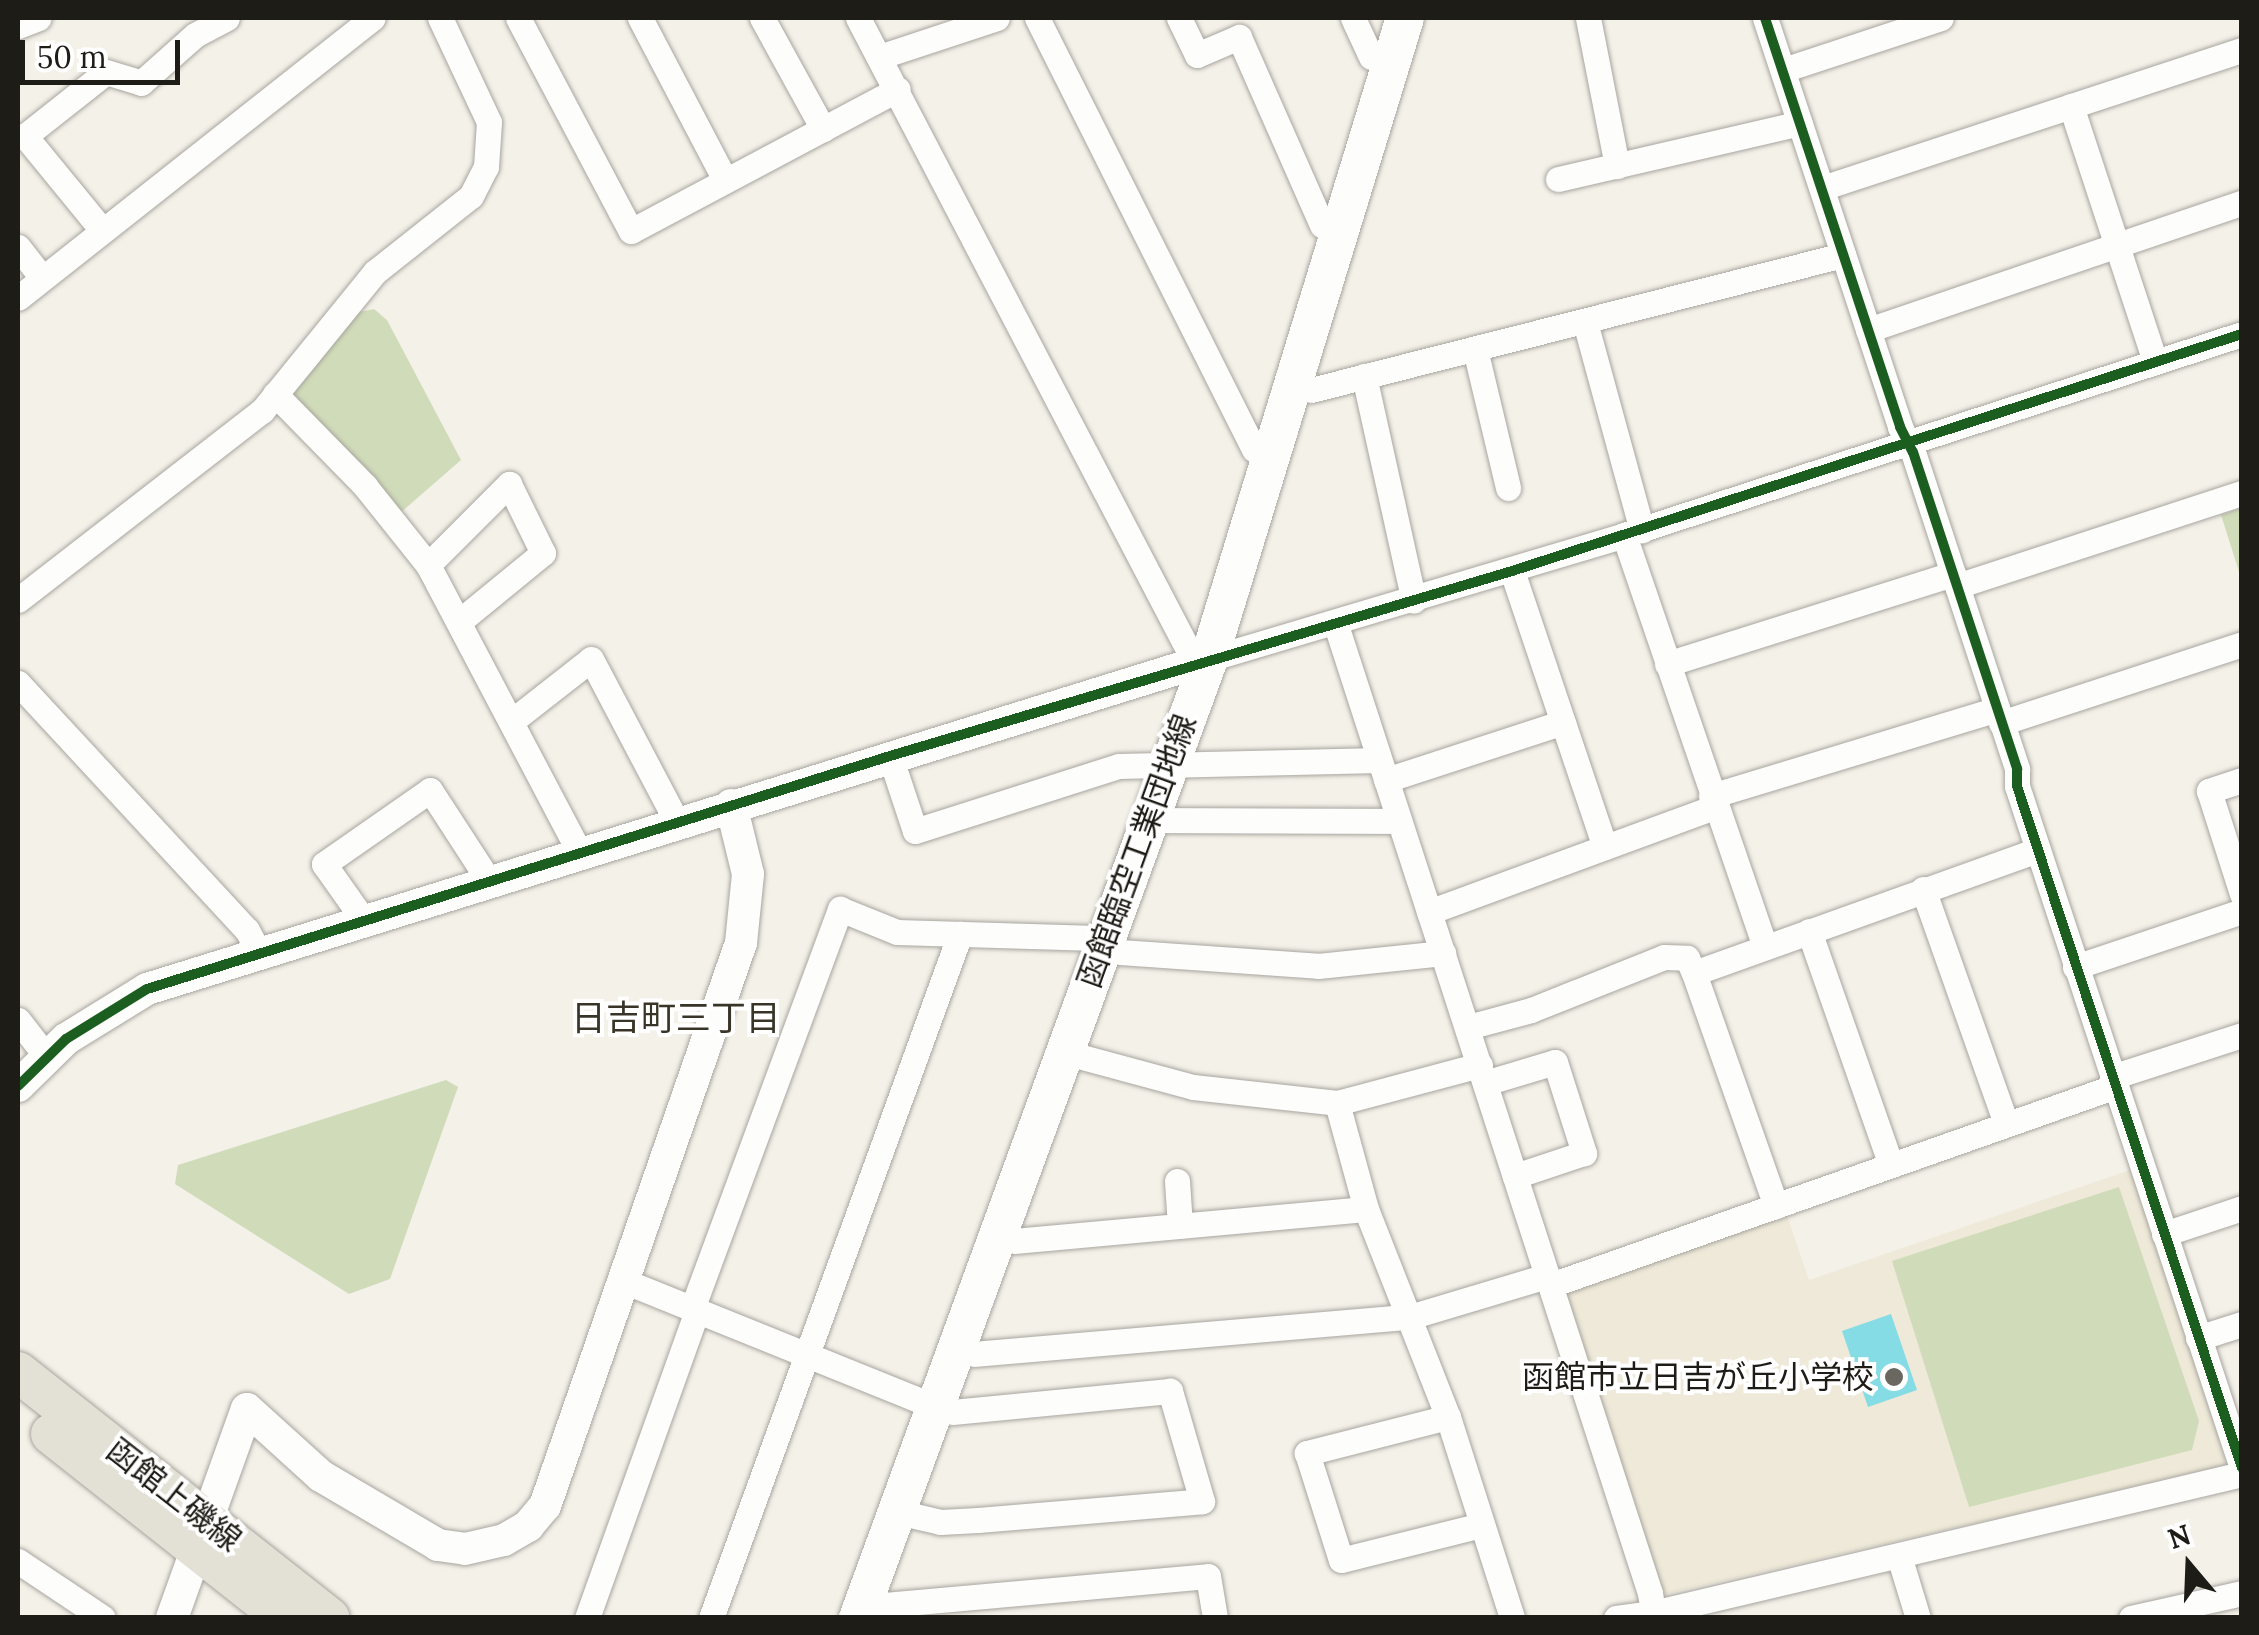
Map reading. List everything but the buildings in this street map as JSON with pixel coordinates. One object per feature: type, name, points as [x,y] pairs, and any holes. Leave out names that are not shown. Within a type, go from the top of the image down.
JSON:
[{"type":"main road","name":"函館臨空工業団地線","points":[[860,1612],[1113,945],[1149,820],[1405,18]]},
{"type":"main road","name":"函館上磯線","points":[[18,1372],[202,1535],[284,1618]]},
{"type":"main road","name":"函館上磯線","points":[[18,1408],[330,1618]]},
{"type":"street","points":[[18,26],[39,18]]},
{"type":"street","points":[[102,230],[25,136],[106,72],[141,83],[195,35],[228,18]]},
{"type":"street","points":[[18,298],[348,26],[372,18]]},
{"type":"street","points":[[18,600],[262,412],[375,272],[458,208],[486,167],[490,136],[485,106],[440,18]]},
{"type":"street","points":[[518,18],[631,230],[898,89]]},
{"type":"street","points":[[640,18],[725,180]]},
{"type":"street","points":[[762,18],[822,129]]},
{"type":"street","points":[[858,18],[1202,661]]},
{"type":"street","points":[[879,57],[997,18]]},
{"type":"street","points":[[1036,18],[1254,449]]},
{"type":"street","points":[[1179,18],[1197,56],[1239,37],[1322,225]]},
{"type":"street","points":[[1353,18],[1371,58]]},
{"type":"street","points":[[1588,18],[1617,166]]},
{"type":"street","points":[[1616,1618],[1653,1616],[2242,1471],[2075,967],[1955,580],[1765,18]]},
{"type":"street","points":[[1782,70],[1942,18]]},
{"type":"street","points":[[1822,188],[2242,50]]},
{"type":"street","points":[[2071,106],[2155,362]]},
{"type":"street","points":[[1558,180],[1800,123]]},
{"type":"street","points":[[1868,330],[2242,203]]},
{"type":"street","points":[[18,248],[42,278]]},
{"type":"street","points":[[1311,390],[1843,255]]},
{"type":"street","points":[[1585,322],[1667,664],[1765,947]]},
{"type":"street","points":[[18,1086],[46,1056],[146,989],[890,756],[1512,571],[2242,334]]},
{"type":"street","points":[[1475,349],[1508,488]]},
{"type":"street","points":[[1364,376],[1414,601]]},
{"type":"street","points":[[275,394],[365,486],[428,566],[580,852]]},
{"type":"street","points":[[428,566],[509,484],[542,554],[460,622]]},
{"type":"street","points":[[1667,664],[2242,492]]},
{"type":"street","points":[[1512,571],[1605,847]]},
{"type":"street","points":[[1336,624],[1650,1593],[1653,1616]]},
{"type":"street","points":[[1429,912],[1713,802],[2242,644]]},
{"type":"street","points":[[512,720],[590,659],[678,822]]},
{"type":"street","points":[[18,684],[248,930],[260,954]]},
{"type":"street","points":[[890,756],[915,831],[1119,766],[1170,763],[1382,770],[1563,722]]},
{"type":"street","points":[[2242,780],[2210,790],[2242,894]]},
{"type":"street","points":[[364,922],[324,864],[430,790],[489,880]]},
{"type":"street","points":[[172,1618],[246,1409],[321,1476],[419,1538],[464,1550],[504,1540],[537,1518],[552,1492],[745,926],[748,874],[731,805]]},
{"type":"street","points":[[1149,820],[1399,821]]},
{"type":"street","points":[[1694,972],[2038,850]]},
{"type":"street","points":[[1923,889],[2006,1124]]},
{"type":"street","points":[[587,1618],[840,909],[897,932],[1113,945],[1318,966],[1443,953]]},
{"type":"street","points":[[2075,967],[2242,911]]},
{"type":"street","points":[[1809,931],[1891,1165]]},
{"type":"street","points":[[711,1618],[960,934]]},
{"type":"street","points":[[1468,1027],[1531,1010],[1664,957],[1686,958],[1776,1206]]},
{"type":"street","points":[[18,1020],[46,1056]]},
{"type":"street","points":[[974,1354],[1410,1317],[1549,1280],[1776,1206],[2242,1035]]},
{"type":"street","points":[[1082,1057],[1193,1087],[1336,1103],[1555,1062],[1584,1153],[1515,1176]]},
{"type":"street","points":[[1336,1103],[1366,1209],[1448,1418],[1512,1618]]},
{"type":"street","points":[[1177,1180],[1180,1226]]},
{"type":"street","points":[[2164,1234],[2242,1208]]},
{"type":"street","points":[[1014,1241],[1366,1209]]},
{"type":"street","points":[[624,1282],[916,1398]]},
{"type":"street","points":[[2198,1338],[2242,1324]]},
{"type":"street","points":[[916,1516],[940,1522],[978,1520],[1202,1500],[1170,1391],[952,1412]]},
{"type":"street","points":[[1448,1418],[1307,1453],[1341,1560],[1481,1525]]},
{"type":"street","points":[[1899,1556],[1918,1618]]},
{"type":"street","points":[[18,1561],[103,1618]]},
{"type":"street","points":[[860,1612],[1208,1576],[1214,1618]]},
{"type":"street","points":[[2131,1618],[2242,1592]]},
{"type":"shaded area","name":"函館市立日吉が丘小学校","points":[[2130,1170],[2225,1458],[2223,1466],[1666,1594],[1660,1591],[1563,1296],[1565,1290],[1787,1216],[1809,1280]]},
{"type":"green space","points":[[374,309],[387,320],[461,460],[399,514],[292,394],[359,312]]},
{"type":"green space","points":[[2242,508],[2241,578],[2221,515]]},
{"type":"green space","points":[[446,1080],[458,1087],[390,1279],[349,1294],[175,1184],[178,1165]]},
{"type":"green space","points":[[2119,1187],[2199,1421],[2192,1450],[1969,1507],[1892,1261]]},
{"type":"water","points":[[1891,1314],[1917,1390],[1868,1407],[1842,1331]]},
{"type":"cycle path","points":[[1765,18],[1900,427],[1913,452],[2017,769],[2017,786],[2242,1468]]},
{"type":"cycle path","points":[[18,1086],[66,1039],[147,989],[890,756],[1512,571],[2242,334]]},
{"type":"place","name":"函館市立日吉が丘小学校","points":[[1894,1377]]},
{"type":"district","name":"日吉町三丁目","points":[[676,1018]]}]
